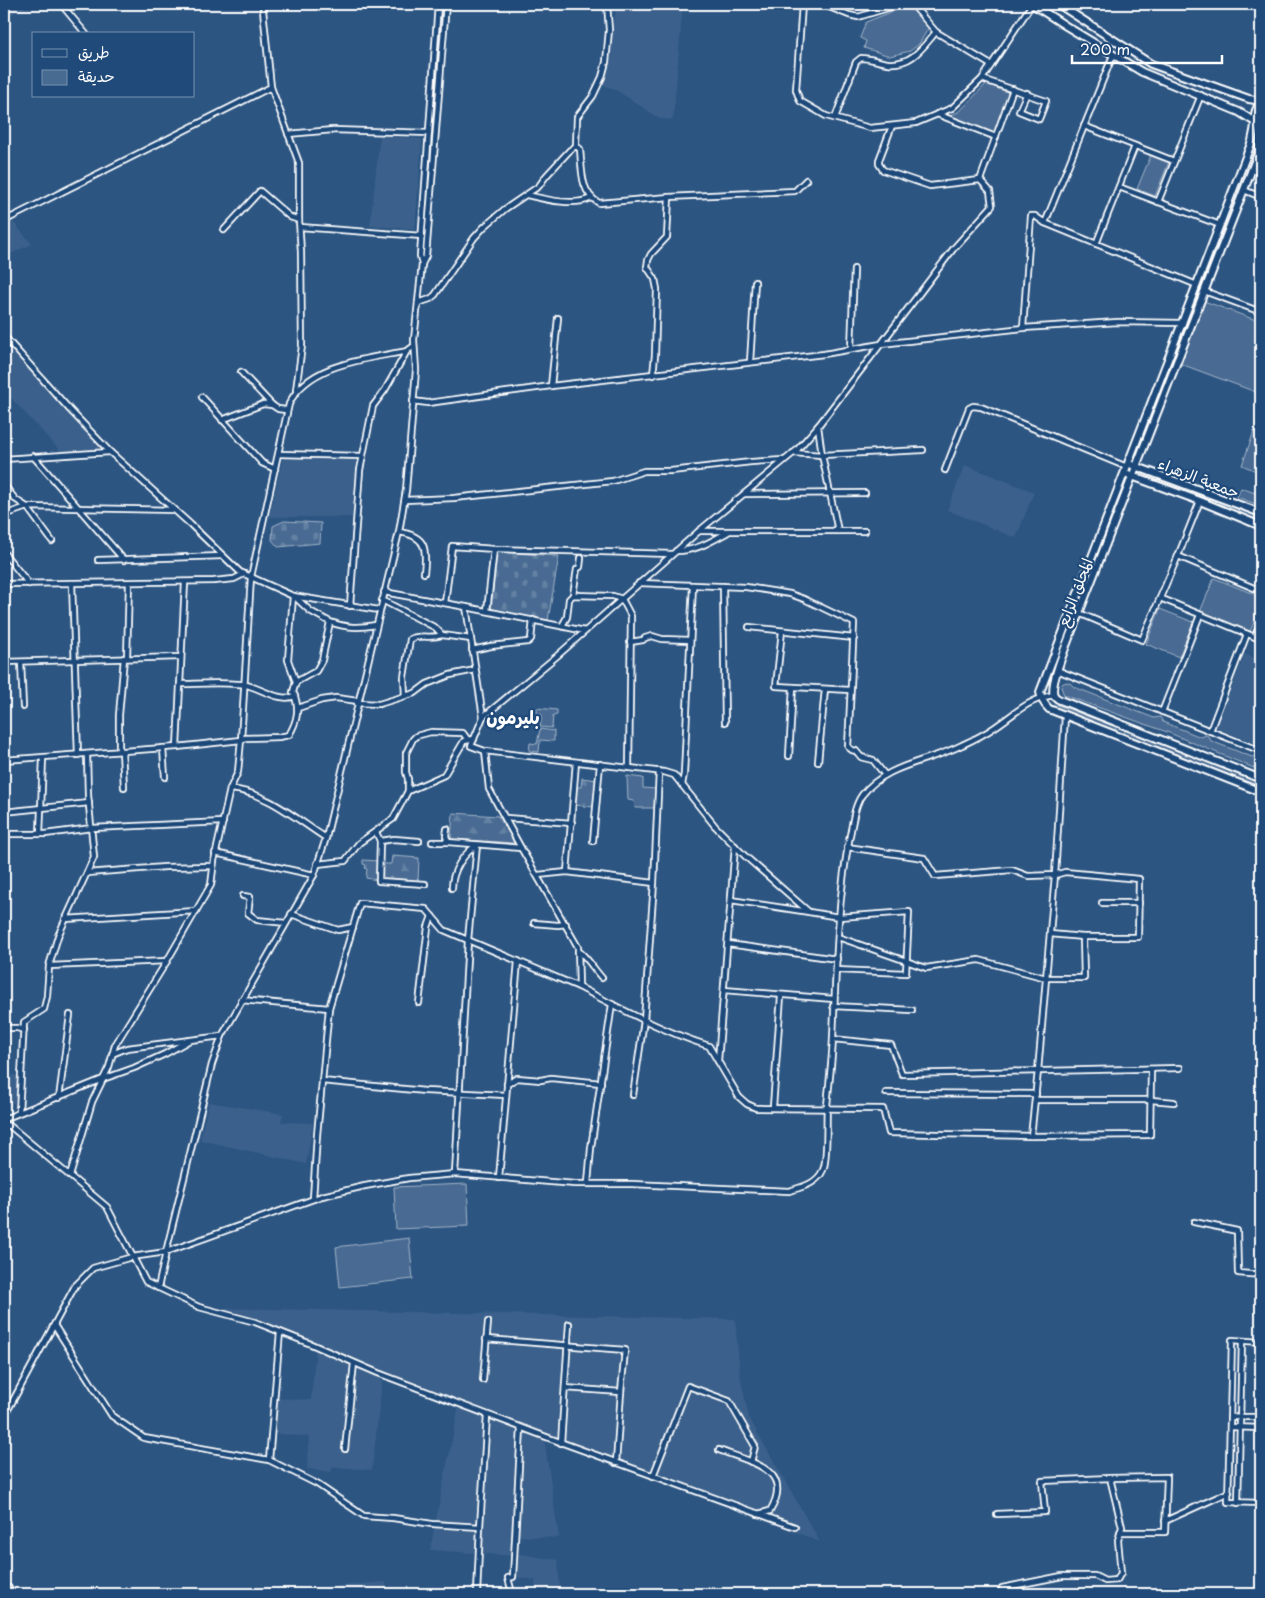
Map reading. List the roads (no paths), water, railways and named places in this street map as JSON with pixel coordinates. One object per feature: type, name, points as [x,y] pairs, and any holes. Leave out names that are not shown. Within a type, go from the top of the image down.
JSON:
[{"type":"main road","points":[[1032,4],[1142,72],[1239,112],[1256,122],[1261,128]]},
{"type":"main road","points":[[1058,4],[1151,64],[1261,102],[1256,109],[1254,118],[1256,122],[1252,141],[1042,686],[1041,697],[1044,705],[1049,709],[1065,716],[1261,792]]},
{"type":"main road","name":"المحلق الرابع","points":[[1054,695],[1052,686],[1057,670],[1261,146]]},
{"type":"main road","name":"جمعية الزهراء","points":[[1261,513],[1136,466],[1127,468],[1132,477],[1200,501],[1261,526]]},
{"type":"main road","points":[[1054,695],[1060,700],[1261,779]]},
{"type":"main road","points":[[1117,736],[1122,724]]},
{"type":"street","points":[[60,4],[84,32]]},
{"type":"street","points":[[158,1288],[212,1064],[222,1036],[314,875],[326,838],[399,532],[405,500],[416,370],[414,346],[422,264],[420,256],[438,4]]},
{"type":"street","points":[[422,264],[426,256],[446,4]]},
{"type":"street","points":[[570,4],[607,5],[609,30],[606,62],[602,77],[594,96],[577,117],[576,146],[580,149],[584,183],[591,198],[599,203],[669,197],[795,191],[806,180]]},
{"type":"street","points":[[802,4],[796,90],[800,101],[826,116],[870,128],[916,122],[952,108],[982,79],[1032,4]]},
{"type":"street","points":[[822,4],[858,17],[901,4]]},
{"type":"street","points":[[912,4],[936,32],[991,65]]},
{"type":"street","points":[[263,10],[271,87],[299,163],[302,346],[296,391]]},
{"type":"street","points":[[835,118],[858,59],[864,58],[887,63],[900,63],[910,60],[936,32]]},
{"type":"street","points":[[1045,224],[1113,55]]},
{"type":"street","points":[[982,79],[1013,89],[1027,94],[1046,101],[1039,119],[1019,111],[1027,94]]},
{"type":"street","points":[[4,220],[271,87]]},
{"type":"street","points":[[980,180],[1013,89]]},
{"type":"street","points":[[1158,202],[1200,95]]},
{"type":"street","points":[[937,114],[996,137]]},
{"type":"street","points":[[892,126],[879,160],[883,170],[930,186],[980,180]]},
{"type":"street","points":[[1084,126],[1174,161]]},
{"type":"street","points":[[288,134],[333,130],[429,133]]},
{"type":"street","points":[[428,144],[434,145]]},
{"type":"street","points":[[418,303],[435,295],[474,238],[484,227],[505,209],[539,186],[570,150],[576,146]]},
{"type":"street","points":[[1096,244],[1135,146]]},
{"type":"street","points":[[809,912],[735,846],[708,819],[674,775],[659,771],[485,751],[471,746],[471,739],[483,717],[699,531],[793,453],[818,426],[954,248],[992,206],[990,191],[980,180]]},
{"type":"street","points":[[1119,187],[1220,225]]},
{"type":"street","points":[[1244,190],[1261,197]]},
{"type":"street","points":[[224,230],[260,191],[290,217],[299,220]]},
{"type":"street","points":[[527,195],[577,203],[591,198]]},
{"type":"street","points":[[653,375],[657,290],[655,279],[647,267],[651,254],[667,238],[669,197]]},
{"type":"street","points":[[1023,328],[1032,216],[1035,216],[1045,224],[1197,284]]},
{"type":"street","points":[[300,227],[422,236]]},
{"type":"street","points":[[852,349],[854,269]]},
{"type":"street","points":[[750,362],[755,282]]},
{"type":"street","points":[[1204,291],[1261,312]]},
{"type":"street","points":[[551,386],[558,318]]},
{"type":"street","points":[[413,401],[428,403],[551,386],[824,354],[881,344],[1023,328],[1118,322],[1183,323]]},
{"type":"street","points":[[4,336],[110,452],[240,572],[293,596],[379,610]]},
{"type":"street","points":[[70,1176],[92,1102],[109,1067],[115,1045],[211,885],[215,853],[230,789],[238,772],[251,577],[279,454],[286,410],[296,391],[314,377],[348,362],[407,351],[414,346]]},
{"type":"street","points":[[350,606],[362,456],[373,406],[385,390],[407,351]]},
{"type":"street","points":[[241,372],[272,405],[278,409],[286,410]]},
{"type":"street","points":[[202,397],[262,463],[275,469]]},
{"type":"street","points":[[222,420],[263,404],[272,405]]},
{"type":"street","points":[[945,470],[969,408],[974,406],[981,407],[1127,468]]},
{"type":"street","points":[[818,426],[838,531]]},
{"type":"street","points":[[793,453],[822,454],[924,450]]},
{"type":"street","points":[[4,459],[110,452]]},
{"type":"street","points":[[279,454],[362,456]]},
{"type":"street","points":[[33,456],[124,560]]},
{"type":"street","points":[[405,500],[454,498],[613,481],[644,471],[670,471],[784,460]]},
{"type":"street","points":[[4,485],[15,499],[27,507],[52,541]]},
{"type":"street","points":[[744,494],[865,493]]},
{"type":"street","points":[[1079,614],[1142,640],[1200,501]]},
{"type":"street","points":[[4,515],[27,507],[175,510]]},
{"type":"street","points":[[699,531],[865,531]]},
{"type":"street","points":[[399,532],[411,534],[419,539],[425,550],[424,573]]},
{"type":"street","points":[[445,603],[452,546],[494,549],[674,553],[695,549],[729,532]]},
{"type":"street","points":[[487,611],[494,549]]},
{"type":"street","points":[[4,553],[29,584]]},
{"type":"street","points":[[98,560],[223,556]]},
{"type":"street","points":[[1178,556],[1261,591]]},
{"type":"street","points":[[562,626],[567,617],[569,599],[573,595],[576,569],[580,567],[581,558]]},
{"type":"street","points":[[4,584],[185,582],[234,579],[244,574]]},
{"type":"street","points":[[124,787],[119,715],[126,658],[129,582]]},
{"type":"street","points":[[177,747],[185,582]]},
{"type":"street","points":[[72,583],[78,754]]},
{"type":"street","points":[[640,583],[746,587],[790,594],[854,624],[848,747],[864,758],[873,760],[885,776]]},
{"type":"street","points":[[682,784],[693,585]]},
{"type":"street","points":[[723,586],[725,722]]},
{"type":"street","points":[[384,592],[585,631]]},
{"type":"street","points":[[573,595],[613,596],[622,599],[631,616],[629,768]]},
{"type":"street","points":[[293,596],[310,611],[344,627],[360,628],[376,625]]},
{"type":"street","points":[[4,760],[177,747],[241,740],[244,738],[289,735],[295,725],[298,708],[293,692],[296,682],[288,660],[293,596]]},
{"type":"street","points":[[1160,598],[1261,640]]},
{"type":"street","points":[[382,600],[436,628],[442,635]]},
{"type":"street","points":[[466,607],[483,717]]},
{"type":"street","points":[[1162,712],[1200,614]]},
{"type":"street","points":[[472,650],[528,642],[532,639],[533,620]]},
{"type":"street","points":[[1255,637],[1261,620]]},
{"type":"street","points":[[296,682],[316,671],[322,660],[330,622]]},
{"type":"street","points":[[749,627],[854,638]]},
{"type":"street","points":[[782,631],[776,686],[850,690]]},
{"type":"street","points":[[1210,730],[1247,634]]},
{"type":"street","points":[[405,696],[404,677],[410,639],[442,635],[471,639]]},
{"type":"street","points":[[630,642],[652,636],[662,639],[690,640]]},
{"type":"street","points":[[4,662],[181,657]]},
{"type":"street","points":[[20,662],[23,707]]},
{"type":"street","points":[[298,708],[329,699],[379,704],[415,693],[427,684],[450,675],[476,670]]},
{"type":"street","points":[[1057,670],[1162,712],[1261,748]]},
{"type":"street","points":[[180,684],[244,685],[275,695],[290,698],[295,696]]},
{"type":"street","points":[[789,756],[794,687]]},
{"type":"street","points":[[818,762],[824,689]]},
{"type":"street","points":[[4,1417],[75,1286],[93,1268],[132,1256],[166,1252],[313,1199],[400,1179],[455,1174],[575,1184],[789,1191],[805,1187],[817,1179],[824,1169],[842,881],[847,847],[860,797],[872,784],[894,770],[960,746],[995,728],[1024,706],[1041,697],[1054,695]]},
{"type":"street","points":[[1031,1136],[1036,1100],[1055,875],[1065,716]]},
{"type":"street","points":[[317,864],[344,861],[359,843],[393,819],[408,791],[406,753],[412,739],[431,732],[463,733],[471,739]]},
{"type":"street","points":[[408,791],[444,775],[464,741],[471,739]]},
{"type":"street","points":[[163,748],[165,777]]},
{"type":"street","points":[[485,751],[490,789],[521,848],[578,947],[579,987]]},
{"type":"street","points":[[19,1112],[24,1022],[44,1009],[49,966],[65,919],[94,857],[87,754]]},
{"type":"street","points":[[40,834],[43,758]]},
{"type":"street","points":[[568,872],[576,762]]},
{"type":"street","points":[[593,842],[600,764]]},
{"type":"street","points":[[634,1095],[644,1020],[654,883],[659,771]]},
{"type":"street","points":[[230,789],[241,790],[271,801],[326,838]]},
{"type":"street","points":[[4,812],[89,803]]},
{"type":"street","points":[[506,818],[572,823]]},
{"type":"street","points":[[4,834],[40,834],[92,828],[223,822]]},
{"type":"street","points":[[447,829],[446,836],[448,842]]},
{"type":"street","points":[[376,832],[380,841],[378,881],[425,884]]},
{"type":"street","points":[[380,841],[394,839],[419,841]]},
{"type":"street","points":[[432,842],[521,848]]},
{"type":"street","points":[[452,888],[454,874],[458,867],[469,850],[477,845]]},
{"type":"street","points":[[455,1174],[468,940],[477,845]]},
{"type":"street","points":[[718,1063],[735,846]]},
{"type":"street","points":[[847,847],[924,858],[935,876],[1012,870],[1028,876],[1055,875],[1065,872],[1139,879],[1138,938],[1050,934]]},
{"type":"street","points":[[215,853],[314,875]]},
{"type":"street","points":[[87,874],[165,867],[213,866]]},
{"type":"street","points":[[538,875],[568,872],[654,883]]},
{"type":"street","points":[[242,896],[250,897],[248,913],[257,920],[286,923]]},
{"type":"street","points":[[731,900],[839,917],[909,912],[906,973],[836,970]]},
{"type":"street","points":[[313,1199],[329,1008],[360,903],[426,909],[444,930],[579,987],[644,1020],[709,1046],[739,1096],[747,1104],[756,1108],[883,1109],[889,1133],[1031,1136],[1150,1135],[1151,1069]]},
{"type":"street","points":[[1102,903],[1139,903]]},
{"type":"street","points":[[65,919],[196,910]]},
{"type":"street","points":[[291,914],[338,930],[353,927]]},
{"type":"street","points":[[419,1003],[428,927],[432,916]]},
{"type":"street","points":[[534,923],[566,924]]},
{"type":"street","points":[[838,937],[926,968],[979,960],[1046,978],[1084,978],[1083,937]]},
{"type":"street","points":[[728,944],[837,960]]},
{"type":"street","points":[[578,951],[584,954],[590,965],[602,978]]},
{"type":"street","points":[[49,966],[167,961]]},
{"type":"street","points":[[500,1178],[518,961]]},
{"type":"street","points":[[724,990],[834,1000]]},
{"type":"street","points":[[773,1107],[781,996]]},
{"type":"street","points":[[241,1000],[329,1008]]},
{"type":"street","points":[[588,1183],[612,1004]]},
{"type":"street","points":[[833,1006],[912,1010]]},
{"type":"street","points":[[59,1098],[70,1015]]},
{"type":"street","points":[[4,1028],[24,1030]]},
{"type":"street","points":[[112,1054],[126,1048],[222,1036]]},
{"type":"street","points":[[833,1039],[891,1045],[902,1074],[1180,1068]]},
{"type":"street","points":[[4,1120],[19,1112],[134,1068],[166,1054],[188,1041]]},
{"type":"street","points":[[507,1084],[517,1078],[541,1080],[551,1078],[601,1082]]},
{"type":"street","points":[[322,1081],[425,1091],[506,1096]]},
{"type":"street","points":[[886,1093],[1036,1094]]},
{"type":"street","points":[[1036,1100],[1150,1100],[1174,1102]]},
{"type":"street","points":[[4,1125],[10,1126],[107,1207],[146,1282],[199,1307],[255,1322],[520,1428],[795,1527]]},
{"type":"street","points":[[1194,1222],[1237,1231],[1238,1273],[1261,1275]]},
{"type":"street","points":[[483,1380],[488,1322]]},
{"type":"street","points":[[561,1443],[569,1324]]},
{"type":"street","points":[[54,1325],[112,1416],[144,1438],[269,1460],[317,1484],[364,1516],[432,1524],[480,1527]]},
{"type":"street","points":[[269,1460],[280,1332]]},
{"type":"street","points":[[486,1339],[624,1350],[616,1463]]},
{"type":"street","points":[[1261,1342],[1232,1340],[1228,1502],[1261,1503]]},
{"type":"street","points":[[1238,1503],[1242,1341]]},
{"type":"street","points":[[345,1449],[354,1363]]},
{"type":"street","points":[[653,1476],[688,1386],[729,1401],[755,1446],[751,1462]]},
{"type":"street","points":[[565,1388],[621,1392]]},
{"type":"street","points":[[477,1594],[488,1415]]},
{"type":"street","points":[[1230,1417],[1261,1417]]},
{"type":"street","points":[[1230,1427],[1261,1428]]},
{"type":"street","points":[[507,1594],[512,1592],[508,1578],[513,1577],[520,1428]]},
{"type":"street","points":[[719,1450],[751,1462],[772,1473],[778,1484],[777,1500],[770,1511],[757,1514]]},
{"type":"street","points":[[997,1514],[1045,1512],[1042,1481],[1167,1477],[1165,1532],[1120,1532]]},
{"type":"street","points":[[1002,1588],[1062,1576],[1095,1576],[1105,1581],[1117,1580],[1121,1573],[1118,1540],[1122,1528],[1110,1478]]},
{"type":"street","points":[[1165,1521],[1229,1492]]},
{"type":"street","points":[[4,1588],[8,1588],[12,1594]]},
{"type":"district","name":"بليرمون","points":[[513,716]]}]
